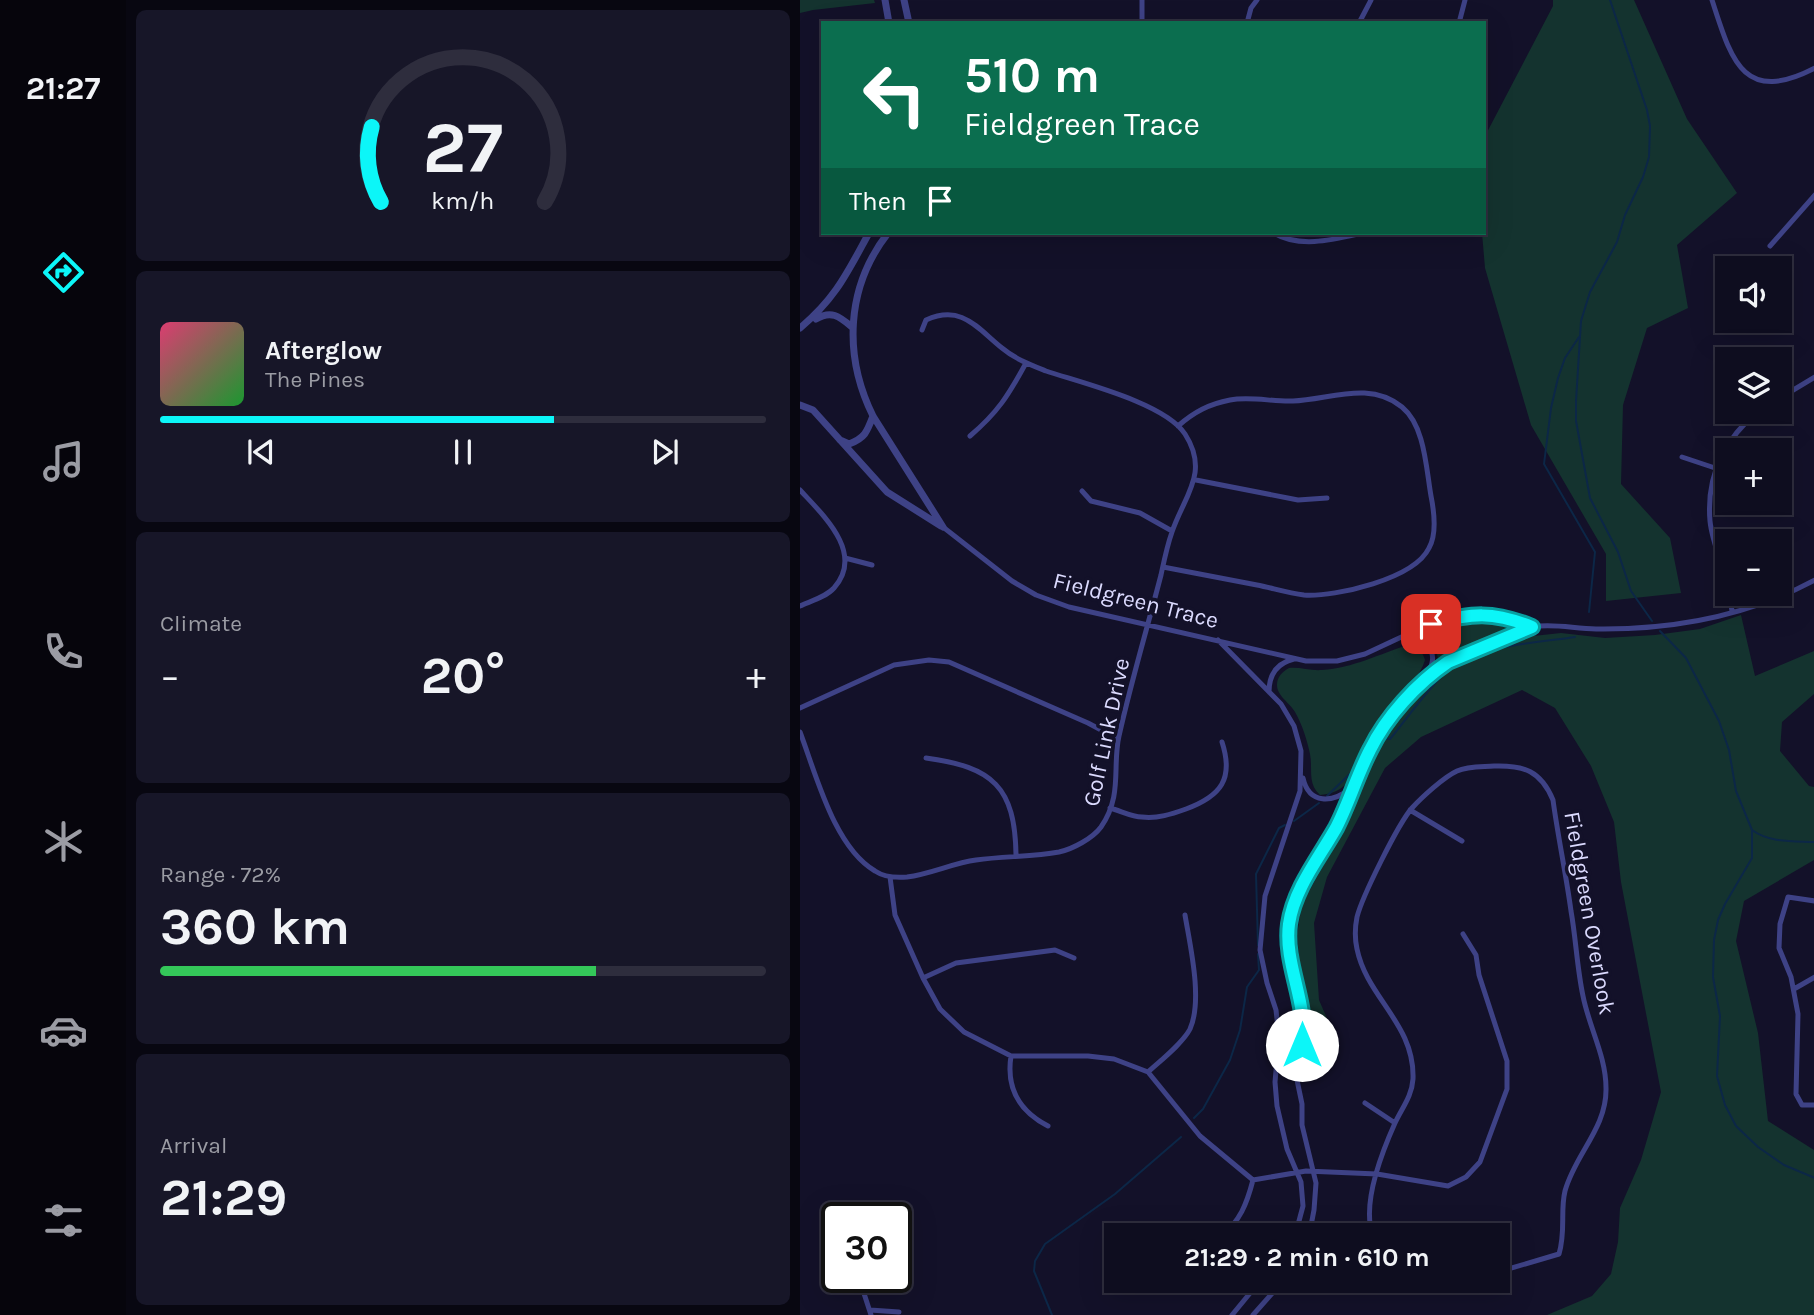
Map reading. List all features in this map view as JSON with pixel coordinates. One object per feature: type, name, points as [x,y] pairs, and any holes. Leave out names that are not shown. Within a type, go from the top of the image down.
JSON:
[{"type":"street","points":[[885,0],[889,21]]},
{"type":"street","points":[[904,0],[909,21]]},
{"type":"street","points":[[1142,0],[1142,21]]},
{"type":"street","points":[[1248,21],[1251,8],[1257,0]]},
{"type":"street","points":[[1360,21],[1371,0]]},
{"type":"street","points":[[1460,21],[1465,0]]},
{"type":"street","points":[[1712,0],[1727,46],[1736,62],[1753,78],[1766,82],[1781,81],[1814,68]]},
{"type":"street","points":[[1770,246],[1814,195]]},
{"type":"street","points":[[800,329],[836,292],[868,235]]},
{"type":"street","name":"Fieldgreen Trace","points":[[886,235],[867,267],[857,294],[852,327],[857,372],[864,397],[943,527],[1012,581],[1036,595],[1069,607],[1306,661],[1337,660],[1365,654],[1431,624],[1455,617],[1508,617],[1532,627]]},
{"type":"street","points":[[1279,235],[1293,240],[1310,241],[1354,235]]},
{"type":"street","points":[[800,329],[825,314],[852,327]]},
{"type":"street","points":[[922,330],[926,320],[938,315],[965,318],[982,329],[1003,349],[1026,363],[1154,408],[1178,426],[1186,436],[1195,457],[1196,480],[1298,500],[1327,498]]},
{"type":"street","points":[[970,436],[994,416],[1026,363]]},
{"type":"street","points":[[1792,391],[1814,377]]},
{"type":"street","points":[[1163,567],[1304,595],[1335,594],[1406,571],[1429,550],[1434,536],[1432,503],[1422,444],[1412,418],[1401,406],[1386,398],[1355,392],[1296,401],[1232,399],[1198,409],[1178,426]]},
{"type":"street","points":[[800,405],[813,410],[887,492],[943,527]]},
{"type":"street","points":[[836,438],[849,444],[860,440],[866,435],[873,415]]},
{"type":"street","points":[[1733,438],[1743,424]]},
{"type":"street","points":[[1682,457],[1715,468],[1710,501],[1710,522],[1715,539]]},
{"type":"street","name":"Golf Link Drive","points":[[890,877],[905,877],[953,864],[1061,852],[1080,844],[1100,828],[1110,808],[1117,779],[1118,739],[1172,531],[1196,480]]},
{"type":"street","points":[[800,490],[827,519],[842,542],[845,558],[842,576],[833,589],[800,606]]},
{"type":"street","points":[[1082,491],[1091,501],[1140,513],[1172,531]]},
{"type":"street","points":[[845,558],[872,565]]},
{"type":"street","points":[[1312,1223],[1316,1182],[1302,1125],[1302,1104],[1297,1080],[1302,1045],[1302,1016],[1290,953],[1289,924],[1298,894],[1337,826],[1371,747],[1383,730],[1423,682],[1448,662],[1532,627],[1543,625],[1595,629],[1638,628],[1708,619],[1789,594],[1814,580]]},
{"type":"street","points":[[1731,606],[1732,611]]},
{"type":"street","points":[[1400,639],[1424,642],[1429,648],[1433,662],[1423,682]]},
{"type":"street","points":[[1218,640],[1281,704],[1294,726],[1301,751],[1300,791],[1265,896],[1260,950],[1276,1010],[1280,1037],[1275,1082],[1277,1106],[1287,1149],[1298,1173],[1303,1206],[1298,1223]]},
{"type":"street","points":[[1269,693],[1274,670],[1297,658]]},
{"type":"street","points":[[800,708],[894,665],[929,660],[949,662],[1088,723],[1118,739]]},
{"type":"street","points":[[800,732],[839,832],[859,858],[875,871],[890,877],[895,915],[922,978],[940,1009],[964,1032],[1011,1056],[1088,1056],[1114,1059],[1148,1072],[1200,1136],[1253,1180],[1314,1171],[1377,1174],[1448,1186],[1474,1170],[1485,1151],[1507,1089],[1507,1061],[1479,975],[1477,955],[1463,934]]},
{"type":"street","points":[[1110,808],[1139,817],[1154,818],[1174,813],[1211,797],[1226,777],[1228,764],[1222,741]]},
{"type":"street","points":[[926,758],[954,762],[988,777],[1002,789],[1010,804],[1016,832],[1016,855]]},
{"type":"street","name":"Fieldgreen Overlook","points":[[1371,1223],[1369,1201],[1377,1174],[1395,1123],[1411,1094],[1412,1058],[1402,1029],[1362,969],[1356,946],[1356,926],[1364,896],[1410,810],[1457,771],[1515,765],[1527,769],[1543,782],[1553,800],[1572,911],[1582,995],[1602,1055],[1606,1087],[1605,1108],[1597,1129],[1572,1172],[1565,1192],[1563,1243],[1559,1254],[1510,1268]]},
{"type":"street","points":[[1301,771],[1309,792],[1321,800],[1344,794],[1353,786]]},
{"type":"street","points":[[1410,810],[1462,841]]},
{"type":"street","points":[[1814,901],[1788,897],[1780,924],[1779,948],[1794,989],[1798,1014],[1796,1094],[1802,1105],[1814,1105]]},
{"type":"street","points":[[1148,1072],[1189,1030],[1194,1012],[1195,992],[1185,915]]},
{"type":"street","points":[[922,978],[956,963],[1055,950],[1074,958]]},
{"type":"street","points":[[1794,989],[1814,977]]},
{"type":"street","points":[[1011,1056],[1008,1075],[1016,1096],[1036,1119],[1048,1126]]},
{"type":"street","points":[[1365,1102],[1395,1123]]},
{"type":"street","points":[[1235,1223],[1247,1203],[1253,1180]]},
{"type":"street","points":[[864,1293],[870,1312],[899,1312]]},
{"type":"street","points":[[1232,1315],[1250,1293]]},
{"type":"street","points":[[1253,1315],[1272,1293]]},
{"type":"green space","points":[[800,0],[874,0],[875,3],[800,13]]},
{"type":"green space","points":[[1553,0],[1634,0],[1687,119],[1737,193],[1677,245],[1688,308],[1647,328],[1623,405],[1621,484],[1670,538],[1681,593],[1606,601],[1606,554],[1531,425],[1485,268],[1482,235],[1486,235],[1486,134],[1553,6]]},
{"type":"green space","points":[[1741,615],[1755,676],[1814,651],[1814,694],[1782,722],[1780,751],[1809,786],[1814,787],[1814,860],[1744,901],[1736,941],[1758,1033],[1768,1121],[1814,1150],[1814,1315],[1547,1315],[1592,1296],[1611,1274],[1618,1242],[1620,1208],[1641,1160],[1661,1092],[1621,882],[1614,822],[1591,766],[1555,708],[1522,690],[1421,737],[1385,768],[1327,877],[1314,923],[1319,1000],[1339,1046],[1323,1065],[1309,1067],[1308,1008],[1300,969],[1297,934],[1302,904],[1345,826],[1379,744],[1416,696],[1457,662],[1523,637],[1561,633],[1605,638],[1655,635],[1700,629]]},
{"type":"green space","points":[[1485,623],[1510,624],[1511,629],[1463,648],[1442,660],[1438,659],[1436,649],[1425,637],[1426,633]]},
{"type":"green space","points":[[1408,645],[1423,654],[1425,660],[1420,671],[1370,735],[1345,785],[1320,795],[1313,786],[1310,754],[1304,732],[1295,712],[1279,693],[1279,677],[1289,668],[1333,669]]},
{"type":"waterway","points":[[1610,0],[1647,110],[1650,126],[1649,157],[1617,242],[1590,292],[1581,321],[1576,421],[1590,498],[1618,552],[1631,591],[1652,621]]},
{"type":"waterway","points":[[1579,337],[1565,358],[1558,378],[1544,464],[1595,552],[1589,612]]},
{"type":"waterway","points":[[1660,631],[1686,658],[1719,721],[1729,750],[1736,791],[1752,830],[1752,858],[1725,904],[1714,940],[1713,977],[1720,1016],[1717,1076],[1725,1105],[1736,1126],[1758,1147],[1784,1165],[1815,1178]]},
{"type":"waterway","points":[[1381,738],[1390,739],[1434,684],[1461,661],[1509,646],[1575,637]]},
{"type":"waterway","points":[[1327,796],[1355,769],[1369,737],[1373,738]]},
{"type":"waterway","points":[[1294,821],[1319,803]]},
{"type":"waterway","points":[[1258,945],[1256,874],[1279,828],[1285,825]]},
{"type":"waterway","points":[[1752,830],[1774,839],[1815,842]]},
{"type":"waterway","points":[[1194,1118],[1203,1109],[1230,1060],[1240,1030],[1247,987],[1259,970],[1258,954]]},
{"type":"waterway","points":[[1052,1315],[1034,1271],[1035,1261],[1045,1244],[1115,1194],[1181,1137]]},
{"type":"route","points":[[1302,1045],[1302,1016],[1288,933],[1291,912],[1298,894],[1337,826],[1371,747],[1395,713],[1437,669],[1532,627],[1508,617],[1485,614],[1455,617],[1431,624]]}]
